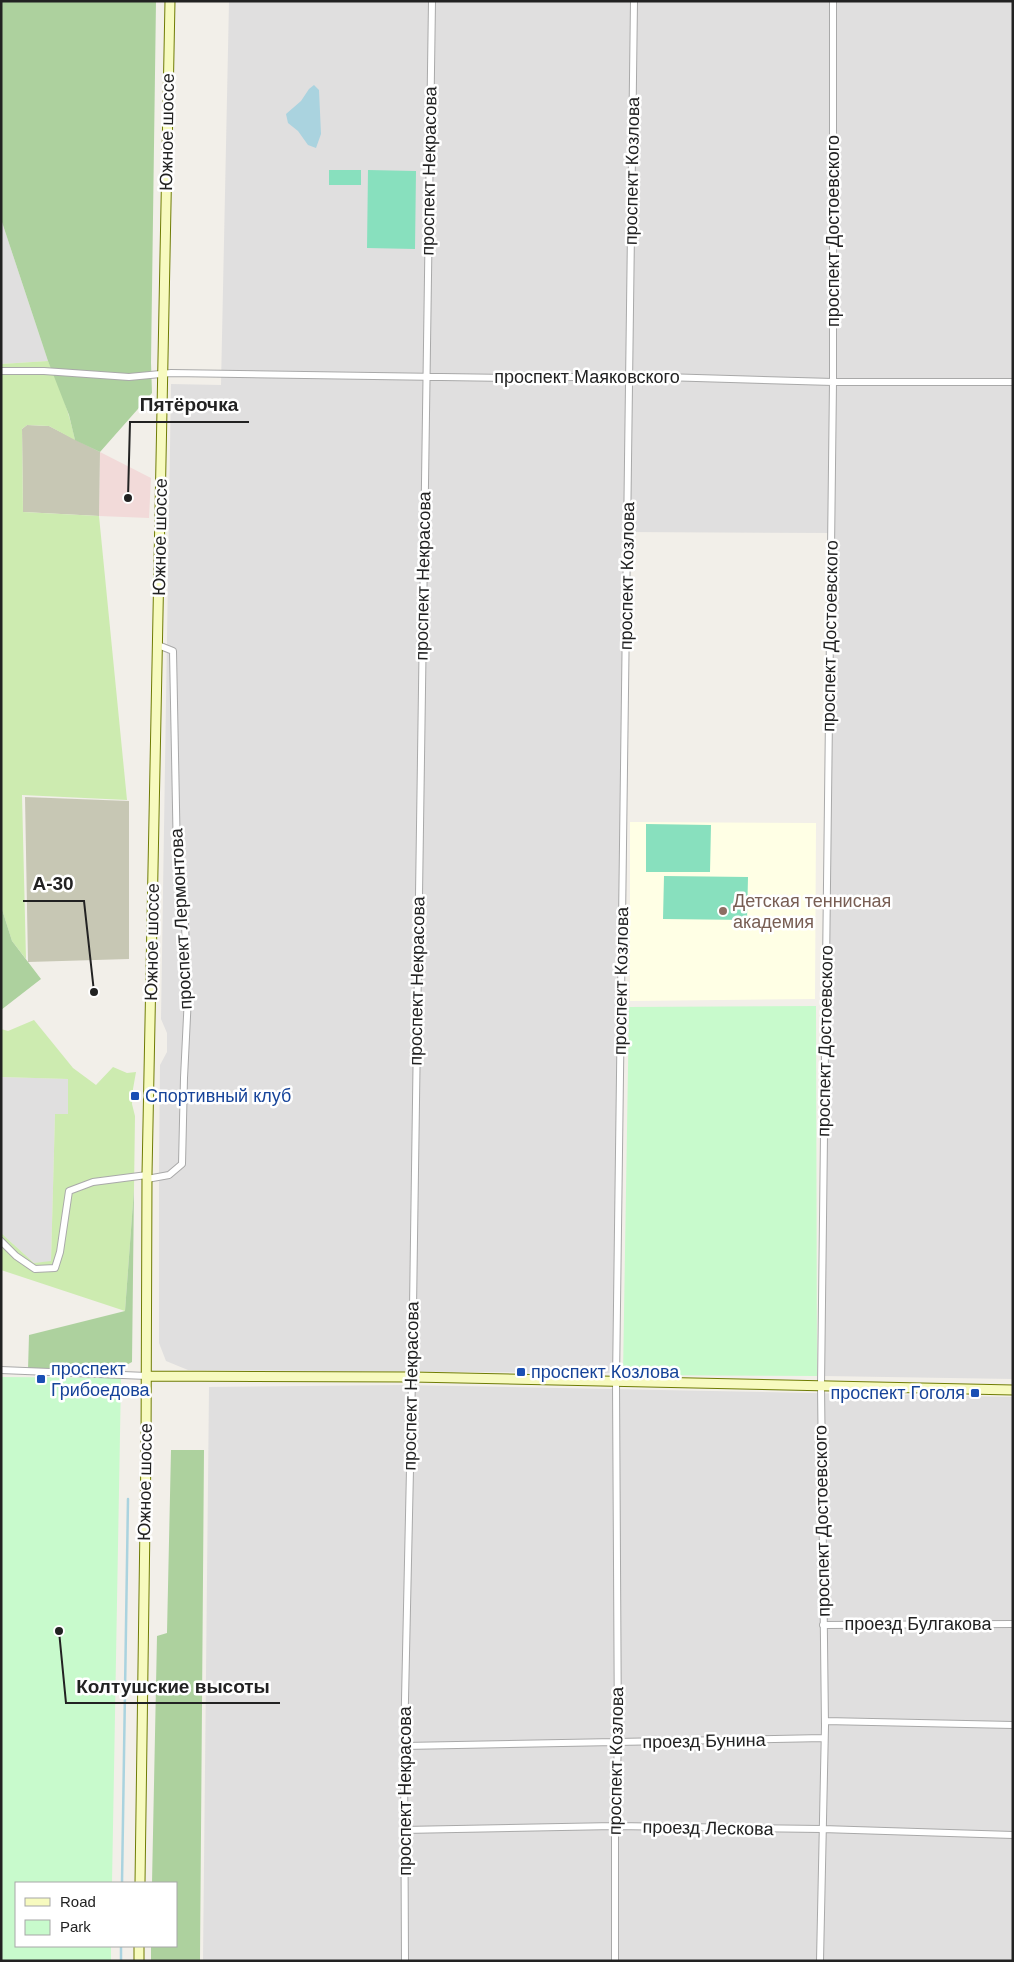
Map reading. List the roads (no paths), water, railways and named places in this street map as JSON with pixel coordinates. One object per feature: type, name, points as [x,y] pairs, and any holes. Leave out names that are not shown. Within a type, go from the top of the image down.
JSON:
[{"type":"street","name":"Южное шоссе","points":[[140,1882],[147,1177],[170,1]]},
{"type":"street","name":"проспект Некрасова","points":[[405,1961],[404,1746],[412,1377],[432,1]]},
{"type":"street","name":"проспект Козлова","points":[[615,1961],[615,1826],[618,1743],[616,1382],[634,1]]},
{"type":"street","name":"проспект Достоевского","points":[[820,1961],[825,1721],[821,1386],[833,382],[832,1]]},
{"type":"street","name":"проспект Маяковского","points":[[1,371],[44,371],[129,377],[162,374],[517,378],[629,376],[833,382],[1013,382]]},
{"type":"street","name":"проспект Лермонтова","points":[[147,1177],[168,1175],[182,1164],[188,996],[184,901],[176,859],[173,651],[158,645]]},
{"type":"street","points":[[1,1241],[16,1256],[34,1269],[55,1268],[60,1252],[69,1191],[93,1182],[147,1177]]},
{"type":"street","points":[[1,1370],[146,1376],[412,1377],[1013,1390]]},
{"type":"street","name":"проезд Булгакова","points":[[823,1625],[1013,1624]]},
{"type":"street","points":[[825,1721],[1013,1725]]},
{"type":"street","name":"проезд Бунина","points":[[404,1746],[824,1738]]},
{"type":"street","name":"проезд Лескова","points":[[403,1830],[615,1826],[822,1829],[1013,1835]]},
{"type":"street","points":[[139,1947],[139,1961]]},
{"type":"water","points":[[314,85],[319,90],[321,134],[316,148],[308,145],[298,131],[288,123],[286,114],[301,101]]},
{"type":"waterway","points":[[122,1882],[128,1499]]},
{"type":"waterway","points":[[121,1947],[121,1961]]},
{"type":"place","name":"Пятёрочка","points":[[128,498]]},
{"type":"place","name":"Детская теннисная академия","points":[[723,911]]},
{"type":"place","name":"А-30","points":[[94,992]]},
{"type":"place","name":"Спортивный клуб","points":[[135,1096]]},
{"type":"place","name":"проспект Козлова","points":[[521,1372]]},
{"type":"place","name":"проспект Грибоедова","points":[[41,1379]]},
{"type":"place","name":"проспект Гоголя","points":[[975,1393]]},
{"type":"place","name":"Колтушские высоты","points":[[59,1631]]}]
